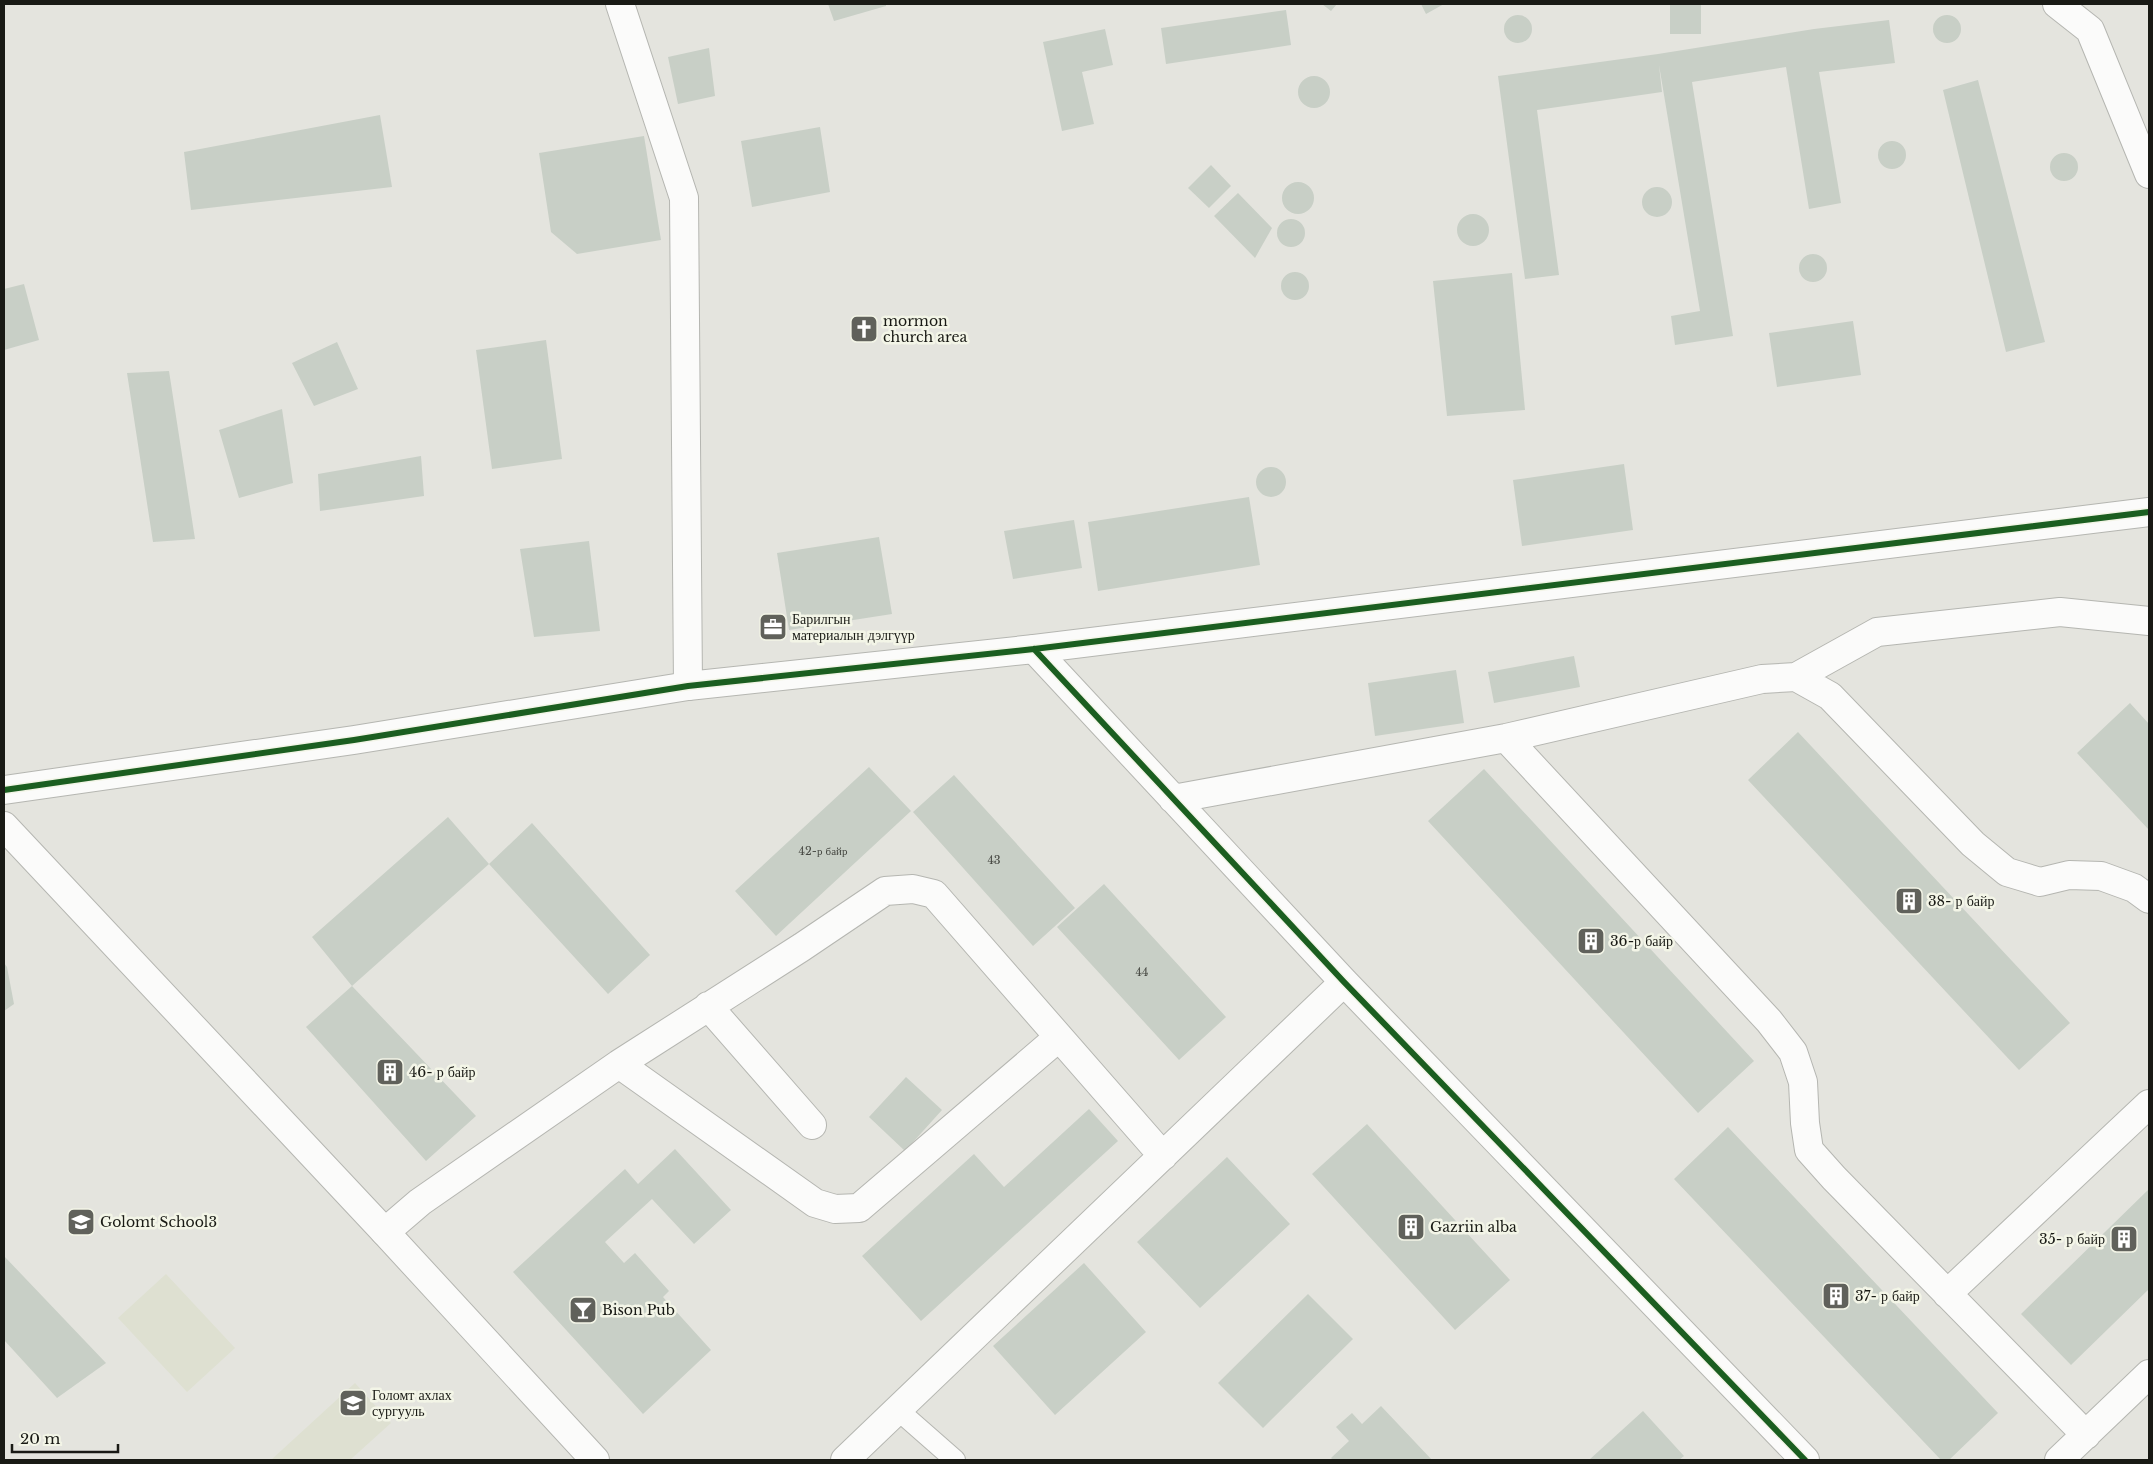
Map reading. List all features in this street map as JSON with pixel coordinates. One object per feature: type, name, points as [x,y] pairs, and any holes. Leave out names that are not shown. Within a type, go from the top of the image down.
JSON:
[{"type":"street","points":[[620,4],[684,198],[688,686]]},
{"type":"street","points":[[2057,4],[2090,30],[2149,174]]},
{"type":"street","points":[[4,790],[344,741],[688,686],[1034,648],[2149,512]]},
{"type":"street","points":[[1173,799],[1506,738],[1762,679],[1796,677],[1877,632],[2060,612],[2149,621]]},
{"type":"street","points":[[1034,648],[1344,982],[1805,1460]]},
{"type":"street","points":[[1796,677],[1830,696],[1973,844],[2007,872],[2040,882],[2068,875],[2101,876],[2134,888],[2149,899]]},
{"type":"street","points":[[1506,738],[1769,1021],[1793,1052],[1803,1082],[1805,1123],[1809,1150],[1834,1178],[2086,1435]]},
{"type":"street","points":[[4,826],[385,1232],[595,1460]]},
{"type":"street","points":[[385,1232],[420,1202],[619,1064],[802,948],[885,891],[913,889],[934,894],[1163,1156]]},
{"type":"street","points":[[845,1460],[1344,982]]},
{"type":"street","points":[[708,1006],[812,1125]]},
{"type":"street","points":[[619,1064],[815,1203],[835,1209],[859,1208],[1059,1037]]},
{"type":"street","points":[[1947,1294],[2149,1104]]},
{"type":"street","points":[[2059,1460],[2149,1374]]},
{"type":"lane","points":[[898,1410],[955,1460]]},
{"type":"shaded area","points":[[166,1274],[235,1348],[187,1392],[118,1318]]},
{"type":"shaded area","name":"Голомт ахлах сургууль","points":[[355,1383],[391,1423],[350,1460],[271,1460]]},
{"type":"building","points":[[828,4],[886,4],[886,6],[834,21]]},
{"type":"building","points":[[1322,4],[1337,4],[1331,11]]},
{"type":"building","points":[[1421,4],[1444,4],[1426,14]]},
{"type":"building","points":[[1670,4],[1701,4],[1701,34],[1670,34]]},
{"type":"building","points":[[1286,10],[1291,45],[1166,64],[1161,28]]},
{"type":"building","points":[[1518,15],[1528,19],[1532,29],[1528,39],[1518,43],[1508,39],[1504,29],[1508,19]]},
{"type":"building","points":[[1947,15],[1957,19],[1961,29],[1957,39],[1947,43],[1937,39],[1933,29],[1937,19]]},
{"type":"building","points":[[1889,20],[1895,63],[1819,72],[1841,203],[1809,209],[1786,67],[1692,82],[1733,336],[1675,345],[1671,316],[1700,311],[1659,65],[1662,92],[1537,110],[1559,275],[1525,279],[1498,76],[1658,54],[1814,29]]},
{"type":"building","points":[[1105,29],[1113,65],[1082,72],[1094,124],[1062,131],[1043,42]]},
{"type":"building","points":[[709,48],[715,96],[678,104],[668,57]]},
{"type":"building","points":[[1314,76],[1320,77],[1325,81],[1329,86],[1329,98],[1325,103],[1320,107],[1314,108],[1308,107],[1303,103],[1299,98],[1298,92],[1299,86],[1303,81],[1308,77]]},
{"type":"building","points":[[1978,80],[2045,342],[2006,352],[1943,90]]},
{"type":"building","points":[[380,115],[392,187],[191,210],[184,152]]},
{"type":"building","points":[[820,127],[830,192],[752,207],[741,141]]},
{"type":"building","points":[[644,136],[661,240],[577,254],[551,232],[539,153]]},
{"type":"building","points":[[1892,141],[1902,145],[1906,155],[1902,165],[1892,169],[1882,165],[1878,155],[1882,145]]},
{"type":"building","points":[[2064,153],[2074,157],[2078,167],[2074,177],[2064,181],[2054,177],[2050,167],[2054,157]]},
{"type":"building","points":[[1211,165],[1231,186],[1209,208],[1188,188]]},
{"type":"building","points":[[1298,182],[1304,183],[1309,187],[1313,192],[1313,204],[1309,209],[1304,213],[1298,214],[1292,213],[1287,209],[1283,204],[1282,198],[1283,192],[1287,187],[1292,183]]},
{"type":"building","points":[[1657,187],[1663,188],[1671,196],[1671,208],[1663,216],[1657,217],[1651,216],[1643,208],[1642,202],[1643,196],[1651,188]]},
{"type":"building","points":[[1238,193],[1272,228],[1255,258],[1214,216]]},
{"type":"building","points":[[1473,214],[1479,215],[1484,219],[1488,224],[1488,236],[1484,241],[1479,245],[1473,246],[1467,245],[1462,241],[1458,236],[1457,230],[1458,224],[1462,219],[1467,215]]},
{"type":"building","points":[[1291,219],[1301,223],[1305,233],[1301,243],[1291,247],[1281,243],[1277,233],[1281,223]]},
{"type":"building","points":[[1813,254],[1823,258],[1827,268],[1823,278],[1813,282],[1803,278],[1799,268],[1803,258]]},
{"type":"building","points":[[1295,272],[1305,276],[1309,286],[1305,296],[1295,300],[1285,296],[1281,286],[1285,276]]},
{"type":"building","points":[[1512,273],[1525,410],[1447,416],[1433,281]]},
{"type":"building","points":[[24,284],[39,340],[4,350],[4,289]]},
{"type":"building","points":[[1853,321],[1861,375],[1777,387],[1769,333]]},
{"type":"building","points":[[546,340],[562,459],[492,469],[476,350]]},
{"type":"building","points":[[337,342],[358,389],[314,406],[292,363]]},
{"type":"building","points":[[169,371],[195,539],[153,542],[127,373]]},
{"type":"building","points":[[282,409],[293,483],[239,498],[219,430]]},
{"type":"building","points":[[421,456],[424,496],[320,511],[318,474]]},
{"type":"building","points":[[1624,464],[1633,530],[1522,546],[1513,480]]},
{"type":"building","points":[[1271,467],[1282,471],[1286,482],[1282,493],[1271,497],[1260,493],[1256,482],[1260,471]]},
{"type":"building","points":[[1249,497],[1260,565],[1098,591],[1088,522]]},
{"type":"building","points":[[1074,520],[1082,568],[1013,579],[1004,531]]},
{"type":"building","points":[[879,537],[892,614],[789,630],[777,553]]},
{"type":"building","points":[[589,541],[600,631],[534,637],[520,549]]},
{"type":"building","points":[[1574,656],[1580,687],[1494,703],[1488,672]]},
{"type":"building","points":[[1456,670],[1464,723],[1375,736],[1368,683]]},
{"type":"building","points":[[2130,703],[2149,724],[2149,830],[2077,753]]},
{"type":"building","name":"38- р байр","points":[[1798,732],[2070,1023],[2019,1070],[1748,780]]},
{"type":"building","points":[[869,767],[911,811],[776,936],[735,891]]},
{"type":"building","name":"36-р байр","points":[[1484,769],[1754,1061],[1698,1113],[1428,821]]},
{"type":"building","points":[[954,775],[1075,908],[1033,946],[913,812]]},
{"type":"building","points":[[448,817],[489,864],[352,986],[312,937]]},
{"type":"building","points":[[532,823],[650,955],[608,994],[489,864]]},
{"type":"building","points":[[1104,884],[1226,1017],[1179,1060],[1057,927]]},
{"type":"building","points":[[4,963],[7,967],[14,1004],[4,1011]]},
{"type":"building","name":"46- р байр","points":[[352,986],[476,1116],[426,1161],[306,1027]]},
{"type":"building","points":[[906,1077],[942,1110],[905,1151],[869,1117]]},
{"type":"building","points":[[1089,1109],[1118,1141],[921,1321],[862,1256],[974,1154],[1004,1187]]},
{"type":"building","name":"Gazriin alba","points":[[1367,1124],[1510,1280],[1455,1330],[1312,1174]]},
{"type":"building","name":"37- р байр","points":[[1728,1127],[1998,1413],[1949,1460],[1941,1460],[1674,1179]]},
{"type":"building","points":[[675,1149],[731,1210],[694,1244],[652,1199],[605,1242],[624,1263],[635,1253],[669,1291],[663,1297],[711,1350],[643,1414],[513,1272],[625,1169],[638,1184]]},
{"type":"building","points":[[1227,1157],[1290,1224],[1200,1308],[1137,1242]]},
{"type":"building","name":"35- р байр","points":[[2149,1189],[2149,1289],[2071,1365],[2021,1314]]},
{"type":"building","points":[[4,1256],[106,1363],[57,1398],[4,1340]]},
{"type":"building","points":[[1084,1263],[1146,1332],[1055,1415],[993,1346]]},
{"type":"building","points":[[1308,1294],[1353,1339],[1263,1428],[1218,1383]]},
{"type":"building","points":[[1381,1406],[1432,1460],[1333,1460],[1331,1458],[1349,1441],[1336,1427],[1352,1413],[1362,1424]]},
{"type":"building","points":[[1643,1411],[1684,1456],[1679,1460],[1589,1460]]},
{"type":"cycle path","points":[[4,790],[354,740],[688,686],[1034,649],[2149,512]]},
{"type":"cycle path","points":[[1034,649],[1344,982],[1805,1460]]},
{"type":"place","name":"mormon church area","points":[[864,329]]},
{"type":"place","name":"Барилгын материалын дэлгүүр","points":[[773,627]]},
{"type":"place","name":"38- р байр","points":[[1909,901]]},
{"type":"place","name":"36-р байр","points":[[1591,941]]},
{"type":"place","name":"46- р байр","points":[[390,1072]]},
{"type":"place","name":"Golomt School3","points":[[81,1222]]},
{"type":"place","name":"Gazriin alba","points":[[1411,1227]]},
{"type":"place","name":"35- р байр","points":[[2124,1239]]},
{"type":"place","name":"37- р байр","points":[[1836,1296]]},
{"type":"place","name":"Bison Pub","points":[[583,1310]]},
{"type":"place","name":"Голомт ахлах сургууль","points":[[353,1403]]}]
